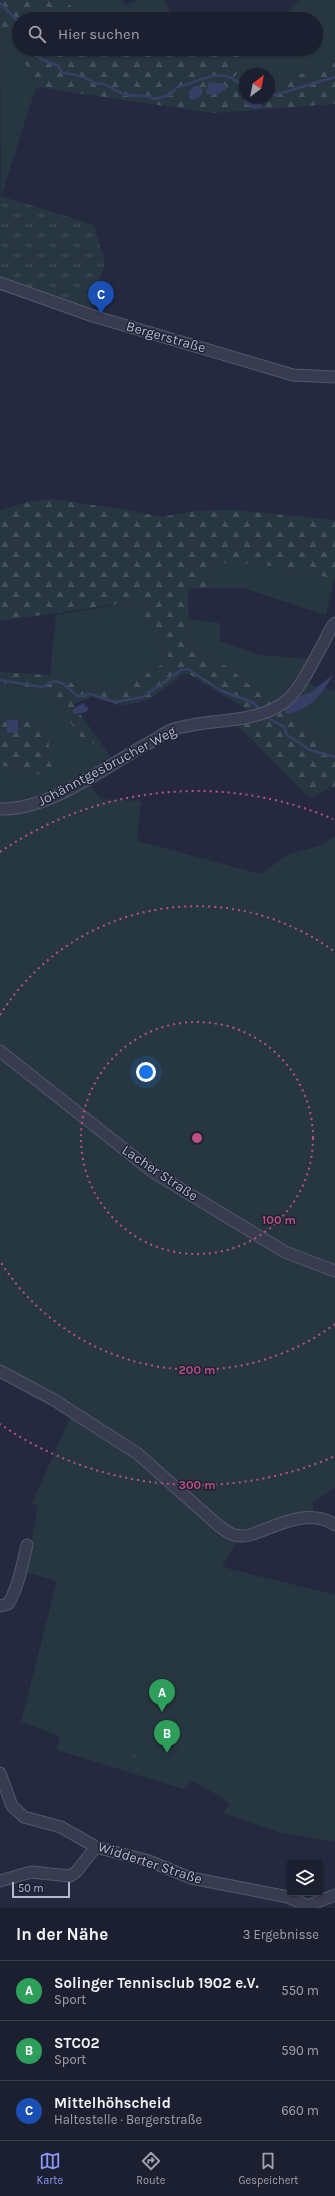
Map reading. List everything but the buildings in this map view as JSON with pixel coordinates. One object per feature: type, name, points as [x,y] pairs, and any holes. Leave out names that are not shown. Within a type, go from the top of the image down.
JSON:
[{"type":"street","name":"Bergerstraße","points":[[0,283],[93,316],[293,375],[335,377]]},
{"type":"street","name":"Johänntgesbrucher Weg","points":[[0,809],[23,808],[41,802],[104,770],[170,731],[186,726],[244,719],[263,713],[282,704],[292,694],[335,623]]},
{"type":"street","name":"Lacher Straße","points":[[0,1051],[153,1172],[285,1252],[335,1271]]},
{"type":"street","points":[[0,1371],[54,1400],[138,1454],[219,1526],[232,1535],[246,1536],[282,1523],[308,1517],[323,1519],[335,1525]]},
{"type":"street","points":[[0,1606],[8,1604],[20,1578],[27,1544]]},
{"type":"street","name":"Widderter Straße","points":[[0,1773],[12,1806],[20,1814],[61,1827],[96,1847],[150,1861],[198,1880],[288,1897],[304,1907]]},
{"type":"street","points":[[0,1881],[31,1872],[70,1876],[76,1872],[96,1847]]},
{"type":"street","points":[[304,1907],[335,1894]]},
{"type":"green space","points":[[0,0],[66,0],[75,12],[12,12],[12,42],[0,23]]},
{"type":"green space","points":[[66,0],[122,0],[125,5],[139,0],[164,0],[170,12],[75,12]]},
{"type":"green space","points":[[299,0],[335,0],[335,63],[275,82],[275,68],[241,68],[248,56],[323,56],[323,12],[287,12]]},
{"type":"green space","points":[[0,23],[12,42],[12,56],[20,56],[34,78],[36,87],[1,196]]},
{"type":"green space","points":[[20,56],[248,56],[241,68],[239,68],[234,78],[239,80],[239,104],[275,104],[275,82],[335,63],[335,104],[213,113],[36,87],[34,78]]},
{"type":"green space","points":[[239,70],[239,80],[234,78]]},
{"type":"green space","points":[[0,196],[94,225],[105,262],[90,310],[0,280]]},
{"type":"green space","points":[[51,499],[127,510],[161,517],[195,511],[233,510],[335,520],[335,579],[290,569],[245,563],[214,564],[206,588],[188,589],[189,644],[229,668],[266,698],[279,699],[254,714],[189,674],[183,674],[150,699],[122,706],[93,697],[73,704],[103,746],[83,740],[47,690],[0,683],[0,672],[50,675],[83,687],[122,689],[169,660],[155,632],[140,624],[146,600],[0,621],[0,510],[28,502]]},
{"type":"green space","points":[[238,562],[276,566],[334,579],[326,615],[243,588],[206,588],[214,564]]},
{"type":"green space","points":[[146,600],[155,632],[169,660],[122,689],[83,687],[50,675],[56,615]]},
{"type":"green space","points":[[187,619],[220,623],[220,641],[260,655],[311,659],[279,699],[266,698],[229,668],[189,644]]},
{"type":"green space","points":[[0,683],[47,690],[83,740],[103,746],[112,758],[84,776],[100,799],[141,801],[137,841],[261,874],[289,854],[322,845],[335,836],[335,1268],[301,1257],[156,1169],[0,1046],[0,765],[47,776],[46,723],[0,718]]},
{"type":"green space","points":[[305,683],[335,691],[335,749],[289,709]]},
{"type":"green space","points":[[289,709],[335,749],[335,786],[310,798],[234,722],[261,718]]},
{"type":"green space","points":[[0,718],[46,723],[52,769],[47,776],[0,765]]},
{"type":"green space","points":[[0,1055],[151,1175],[298,1263],[335,1275],[335,1487],[312,1503],[314,1510],[241,1534],[234,1533],[157,1463],[0,1368]]},
{"type":"green space","points":[[71,1416],[141,1459],[238,1540],[222,1567],[335,1595],[335,1842],[278,1832],[223,1813],[229,1805],[223,1798],[192,1781],[183,1789],[57,1750],[60,1736],[21,1722],[57,1581],[26,1572],[38,1505],[32,1503]]},
{"type":"green space","points":[[127,1748],[136,1750],[133,1765],[124,1763]]},
{"type":"water","points":[[209,82],[225,84],[227,88],[217,94],[206,94]]},
{"type":"water","points":[[195,86],[200,86],[203,91],[198,98],[190,99],[189,91]]},
{"type":"water","points":[[246,104],[261,104],[262,107],[254,109]]},
{"type":"water","points":[[331,676],[332,677],[324,690],[314,701],[295,712],[288,714],[285,712],[285,708],[295,698],[312,692]]},
{"type":"water","points":[[83,703],[89,709],[86,712],[74,714],[73,709]]},
{"type":"water","points":[[7,720],[18,720],[18,733],[7,733]]},
{"type":"waterway","points":[[0,3],[12,15]]},
{"type":"waterway","points":[[39,56],[41,59],[58,66],[63,73],[80,76],[96,84],[102,83],[125,95],[147,96],[155,99],[170,95],[177,87],[216,75],[223,75],[231,78],[239,84]]},
{"type":"waterway","points":[[275,95],[335,77]]},
{"type":"waterway","points":[[0,680],[42,687],[54,681],[62,683],[78,696],[90,694],[115,702],[143,697],[181,670],[188,669],[220,690],[254,703],[260,711]]},
{"type":"waterway","points":[[265,716],[284,727],[287,735],[310,750],[335,757]]},
{"type":"place","name":"Mittelhöhscheid","points":[[101,314]]},
{"type":"place","name":"Solinger Tennisclub 1902 e.V.","points":[[162,1712]]},
{"type":"place","name":"STC02","points":[[167,1753]]}]
